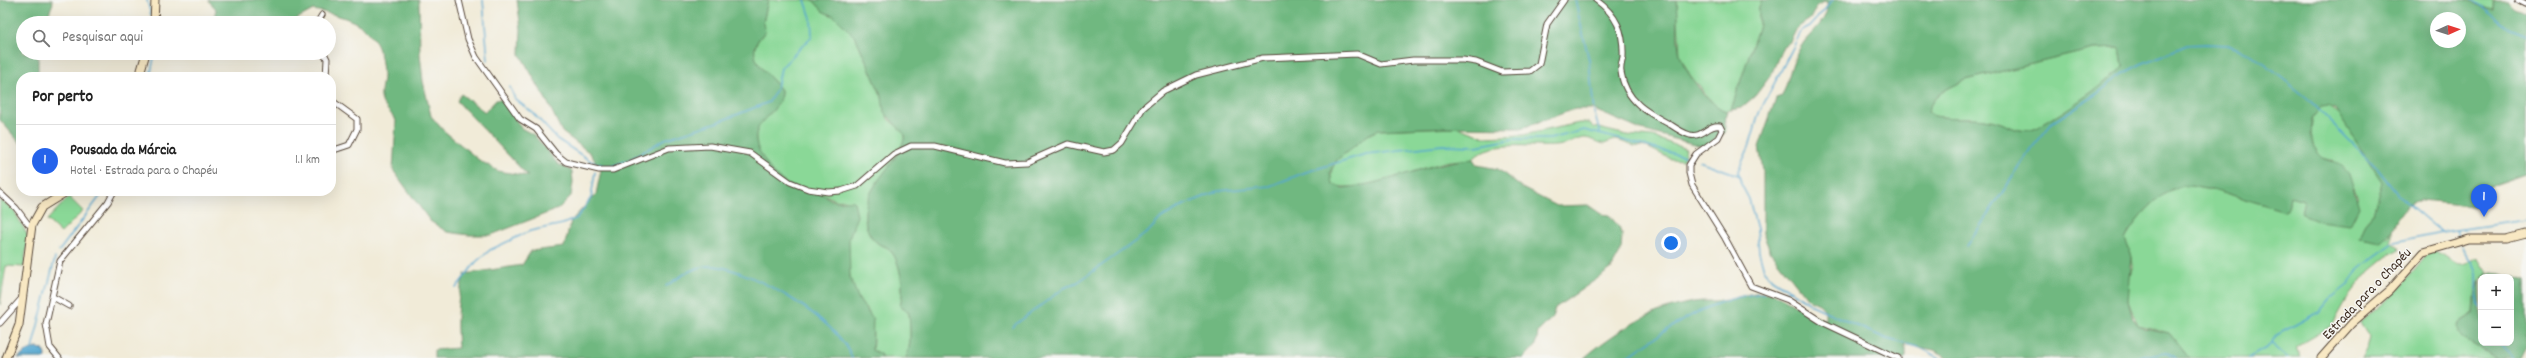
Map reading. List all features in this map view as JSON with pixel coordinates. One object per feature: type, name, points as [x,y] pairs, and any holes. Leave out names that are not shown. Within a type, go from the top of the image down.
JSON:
[{"type":"street","points":[[154,16],[155,0]]},
{"type":"street","points":[[459,0],[468,39],[476,57],[520,119],[536,129],[556,154],[566,162],[599,170],[613,170],[669,148],[710,146],[750,153],[790,182],[808,189],[828,192],[841,191],[858,186],[894,154],[911,146],[935,146],[1005,163],[1027,162],[1068,144],[1104,152],[1114,150],[1122,144],[1143,108],[1163,91],[1196,75],[1263,58],[1356,54],[1381,64],[1413,60],[1463,60],[1476,62],[1502,72],[1530,71],[1539,64],[1547,24],[1564,0]]},
{"type":"street","points":[[1596,0],[1616,20],[1621,29],[1624,39],[1620,71],[1627,91],[1634,101],[1655,117],[1690,135],[1697,136],[1714,126],[1722,128],[1718,138],[1692,159],[1689,173],[1692,185],[1725,238],[1751,286],[1788,300],[1822,322],[1898,358]]},
{"type":"street","points":[[2518,0],[2526,4]]},
{"type":"street","points":[[140,72],[144,60]]},
{"type":"street","points":[[326,72],[327,60]]},
{"type":"street","points":[[336,104],[357,119],[358,129],[349,145],[336,149]]},
{"type":"street","points":[[0,193],[16,208],[28,224],[32,226]]},
{"type":"street","points":[[6,358],[18,329],[32,226],[42,207],[60,196]]},
{"type":"street","points":[[59,358],[50,348],[46,324],[60,261],[111,196]]},
{"type":"street","name":"Estrada para o Chapéu","points":[[2321,358],[2352,323],[2390,290],[2424,252],[2469,239],[2507,239],[2526,234]]},
{"type":"street","points":[[0,324],[23,296]]},
{"type":"street","points":[[53,297],[69,306]]},
{"type":"green space","points":[[0,0],[52,0],[53,3],[48,16],[16,16],[16,60],[38,60],[38,72],[16,72],[16,138],[0,120]]},
{"type":"green space","points":[[208,0],[419,0],[420,54],[423,81],[431,116],[443,130],[479,160],[498,171],[528,176],[457,101],[461,94],[485,112],[496,100],[503,99],[521,128],[534,135],[558,164],[572,171],[573,182],[571,196],[558,209],[491,235],[469,235],[447,232],[430,221],[393,170],[396,121],[383,104],[382,100],[381,93],[383,76],[378,47],[372,36],[364,28],[342,17],[313,10],[302,16],[214,16],[216,9]]},
{"type":"green space","points":[[517,0],[768,0],[763,23],[765,32],[758,41],[755,49],[755,56],[763,70],[781,90],[781,97],[779,102],[763,120],[757,131],[757,146],[772,171],[784,182],[809,192],[821,194],[835,201],[854,201],[857,216],[849,238],[850,277],[859,300],[873,319],[872,350],[880,354],[882,358],[434,358],[434,350],[458,348],[457,310],[465,274],[522,265],[531,251],[564,247],[571,221],[596,194],[601,170],[590,153],[562,132],[548,103],[520,54],[521,29]]},
{"type":"green space","points":[[768,0],[813,0],[824,12],[834,16],[856,38],[882,97],[888,119],[901,129],[905,135],[902,146],[875,185],[870,195],[866,206],[865,218],[867,229],[871,236],[876,242],[888,248],[899,267],[902,284],[900,306],[909,313],[910,342],[906,358],[882,358],[880,354],[872,350],[873,332],[870,317],[868,311],[854,290],[849,271],[848,241],[854,223],[845,200],[836,200],[824,194],[800,190],[786,184],[767,166],[758,150],[756,133],[758,127],[778,104],[781,90],[758,64],[755,57],[755,49],[758,41],[765,32],[763,23]]},
{"type":"green space","points":[[813,0],[1677,0],[1678,42],[1680,55],[1687,70],[1700,89],[1714,104],[1728,111],[1724,123],[1726,131],[1705,147],[1641,130],[1592,109],[1575,109],[1522,128],[1445,127],[1378,130],[1368,135],[1337,160],[1330,172],[1332,184],[1343,188],[1360,186],[1440,164],[1473,159],[1477,165],[1498,169],[1522,188],[1557,206],[1588,205],[1601,214],[1609,215],[1619,227],[1622,234],[1621,251],[1611,269],[1555,308],[1552,318],[1538,332],[1536,345],[1524,358],[906,358],[910,342],[909,313],[900,306],[902,284],[899,267],[888,248],[876,242],[871,236],[866,226],[865,218],[866,206],[870,195],[875,185],[902,146],[905,135],[884,112],[882,97],[856,38],[834,16],[824,12]]},
{"type":"green space","points":[[1677,0],[1762,0],[1759,7],[1759,25],[1731,110],[1722,111],[1717,108],[1690,75],[1680,56]]},
{"type":"green space","points":[[1762,0],[2466,0],[2481,8],[2493,10],[2494,1],[2509,1],[2515,7],[2526,11],[2526,174],[2488,187],[2488,201],[2482,207],[2421,201],[2411,204],[2405,208],[2400,214],[2391,232],[2381,242],[2359,238],[2365,222],[2373,213],[2382,182],[2335,109],[2328,105],[2322,106],[2312,118],[2311,135],[2317,153],[2322,158],[2341,165],[2349,174],[2359,207],[2350,225],[2319,221],[2301,214],[2304,201],[2290,197],[2288,210],[2285,211],[2212,189],[2184,186],[2167,193],[2150,206],[2135,223],[2125,239],[2132,257],[2128,300],[2133,318],[2138,325],[2144,328],[2169,333],[2189,358],[1950,358],[1934,350],[1905,345],[1905,358],[1584,358],[1596,348],[1635,322],[1662,310],[1693,302],[1723,301],[1754,293],[1765,292],[1777,295],[1825,320],[1825,310],[1819,304],[1808,299],[1771,253],[1763,234],[1763,170],[1759,147],[1776,98],[1782,96],[1796,56],[1804,42],[1816,29],[1826,14],[1827,3],[1824,2],[1817,6],[1810,19],[1797,28],[1790,42],[1783,46],[1771,75],[1755,96],[1741,108],[1731,110],[1759,25],[1759,7]],"holes":[[[2120,48],[2123,67],[2092,92],[2048,121],[2030,130],[2019,130],[1985,119],[1942,117],[1934,116],[1928,112],[1930,105],[1942,92],[1966,80],[2094,49]]]},
{"type":"green space","points":[[2466,0],[2493,0],[2493,10],[2481,8]]},
{"type":"green space","points":[[2120,48],[2123,67],[2092,92],[2048,121],[2030,130],[2019,130],[1985,119],[1942,117],[1934,116],[1928,112],[1930,105],[1942,92],[1966,80],[2094,49]]},
{"type":"green space","points":[[2328,105],[2339,115],[2383,182],[2373,213],[2365,222],[2389,238],[2392,229],[2392,242],[2399,247],[2398,251],[2392,253],[2370,271],[2346,301],[2332,326],[2296,347],[2300,358],[2189,358],[2169,333],[2138,325],[2128,300],[2128,283],[2133,266],[2132,257],[2125,239],[2135,223],[2150,206],[2167,193],[2184,186],[2212,189],[2285,211],[2288,209],[2290,197],[2304,201],[2301,214],[2358,198],[2354,188],[2333,161],[2322,158],[2317,153],[2311,135],[2312,118],[2322,106]]},
{"type":"green space","points":[[1579,123],[1590,123],[1594,127],[1627,135],[1653,137],[1686,149],[1683,160],[1671,159],[1647,147],[1634,146],[1620,141],[1614,140],[1604,144],[1591,139],[1583,138],[1563,145],[1504,146],[1492,148],[1482,152],[1473,159],[1445,162],[1371,184],[1342,187],[1332,184],[1331,175],[1333,166],[1338,158],[1353,144],[1378,130],[1457,127],[1485,137],[1523,135]]},
{"type":"green space","points":[[69,197],[83,211],[61,233],[47,220]]},
{"type":"green space","points":[[0,200],[13,209],[28,236],[24,267],[6,266],[0,305]]},
{"type":"green space","points":[[2434,251],[2458,264],[2463,264],[2474,258],[2479,259],[2488,273],[2478,274],[2474,313],[2460,322],[2463,339],[2498,358],[2361,358],[2366,350],[2369,337],[2360,323],[2394,294],[2427,254]]},
{"type":"green space","points":[[2491,272],[2504,274],[2487,274]]},
{"type":"green space","points":[[2514,277],[2526,281],[2526,346],[2520,358],[2498,358],[2463,339],[2459,334],[2458,324],[2474,313],[2476,291],[2478,286],[2478,346],[2514,346]]},
{"type":"water","points":[[37,348],[43,349],[46,358],[18,358],[29,350]]},
{"type":"waterway","points":[[147,0],[151,15]]},
{"type":"waterway","points":[[483,0],[488,60]]},
{"type":"waterway","points":[[510,87],[515,99],[533,113],[557,139],[592,162],[610,167],[631,159],[665,139],[718,122],[769,102],[777,88],[781,68],[812,36],[811,18],[805,0]]},
{"type":"waterway","points":[[1575,0],[1589,60],[1594,112],[1600,133]]},
{"type":"waterway","points":[[1833,0],[1810,26],[1802,30],[1759,113],[1749,147],[1738,171],[1741,184],[1749,199],[1757,229],[1759,252],[1764,270],[1772,279],[1812,305],[1887,339],[1921,348],[1940,358]]},
{"type":"waterway","points":[[2471,0],[2510,29],[2526,35]]},
{"type":"waterway","points":[[1967,246],[2031,149],[2053,122],[2098,93],[2122,74],[2141,64],[2187,45],[2206,44],[2227,45],[2248,52],[2272,70],[2307,98],[2377,168],[2398,195],[2441,232]]},
{"type":"waterway","points":[[151,72],[154,60]]},
{"type":"waterway","points":[[1012,327],[1064,288],[1078,282],[1148,232],[1161,218],[1184,205],[1218,191],[1270,186],[1306,172],[1366,154],[1442,145],[1476,146],[1513,139],[1550,139],[1584,130],[1691,158]]},
{"type":"waterway","points":[[1699,161],[1738,175]]},
{"type":"waterway","points":[[456,288],[476,262],[490,250],[530,231],[563,224],[577,218],[591,198],[595,172]]},
{"type":"waterway","points":[[59,251],[100,196]]},
{"type":"waterway","points":[[2248,358],[2266,348],[2275,336],[2320,311],[2331,298],[2348,285],[2360,267],[2395,242],[2441,232],[2526,220]]},
{"type":"waterway","points":[[2457,230],[2459,236]]},
{"type":"waterway","points":[[2462,245],[2476,269],[2478,300]]},
{"type":"waterway","points":[[32,349],[55,258]]},
{"type":"waterway","points":[[666,286],[682,275],[706,266],[729,269],[748,276],[770,286],[813,314],[831,329],[845,344],[852,358]]},
{"type":"waterway","points":[[1778,292],[1792,291]]},
{"type":"waterway","points":[[1626,358],[1691,315],[1708,307],[1726,300],[1765,293]]},
{"type":"waterway","points":[[2270,342],[2288,358]]},
{"type":"waterway","points":[[2502,346],[2514,358]]},
{"type":"waterway","points":[[2133,358],[2166,352],[2176,358]]},
{"type":"waterway","points":[[2112,358],[2125,358]]},
{"type":"place","name":"Pousada da Márcia","points":[[2484,217]]}]
